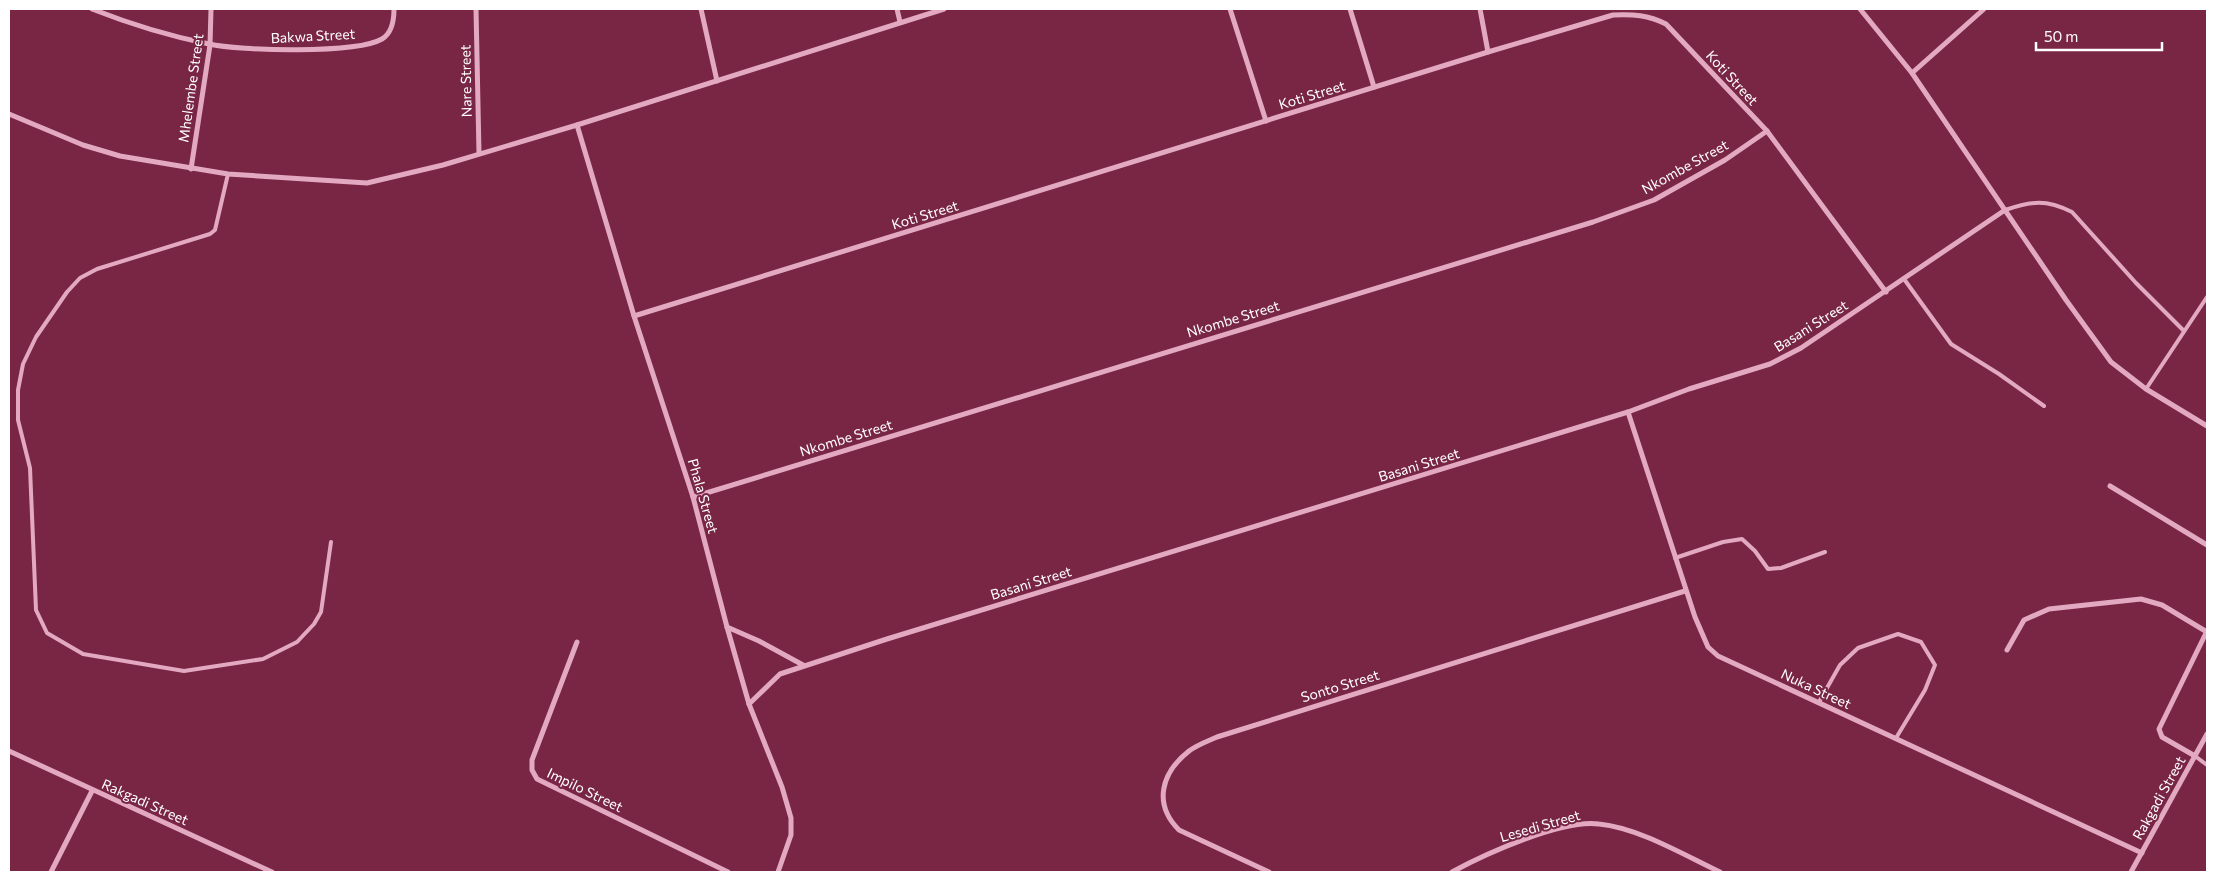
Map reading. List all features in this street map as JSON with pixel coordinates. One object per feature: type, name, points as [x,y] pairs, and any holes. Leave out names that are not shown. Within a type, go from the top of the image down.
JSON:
[{"type":"street","name":"Bakwa Street","points":[[92,9],[120,20],[210,45],[263,49],[352,48],[383,39],[390,31],[394,9]]},
{"type":"street","name":"Mhelembe Street","points":[[191,169],[210,45],[211,9]]},
{"type":"street","name":"Nare Street","points":[[476,9],[479,153]]},
{"type":"street","points":[[701,9],[717,81]]},
{"type":"street","points":[[897,9],[900,22]]},
{"type":"street","points":[[9,114],[83,145],[120,156],[228,174],[320,182],[367,183],[443,165],[576,125],[944,9]]},
{"type":"street","points":[[1230,9],[1266,121]]},
{"type":"street","points":[[1350,9],[1374,88]]},
{"type":"street","points":[[1480,9],[1488,52]]},
{"type":"street","points":[[1860,9],[1912,73],[2066,300],[2111,362],[2146,389],[2207,426]]},
{"type":"street","points":[[1912,73],[1984,9]]},
{"type":"street","name":"Koti Street","points":[[634,316],[1488,52],[1613,15],[1633,14],[1651,17],[1666,24],[1766,131],[1886,292]]},
{"type":"street","name":"Phala Street","points":[[576,125],[634,316],[693,497],[749,704],[782,787],[791,818],[791,835],[778,872]]},
{"type":"street","name":"Nkombe Street","points":[[693,497],[1172,349],[1594,222],[1654,200],[1725,160],[1766,131]]},
{"type":"street","name":"Basani Street","points":[[749,704],[780,674],[803,665],[834,658],[888,639],[1628,412],[1770,364],[1801,348],[2005,210]]},
{"type":"street","name":"Nuka Street","points":[[1628,412],[1685,591],[1708,647],[1718,656],[2142,852]]},
{"type":"street","points":[[2110,486],[2207,545]]},
{"type":"street","name":"Sonto Street","points":[[1267,872],[1179,830],[1169,820],[1163,799],[1163,789],[1173,766],[1190,750],[1217,736],[1685,591]]},
{"type":"street","points":[[2007,650],[2024,620],[2049,609],[2141,599],[2162,604],[2207,632],[2160,729],[2162,737],[2195,756]]},
{"type":"street","points":[[727,628],[759,641],[803,665]]},
{"type":"street","name":"Impilo Street","points":[[577,642],[532,760],[532,770],[537,779],[728,872]]},
{"type":"street","name":"Rakgadi Street","points":[[2131,872],[2207,734]]},
{"type":"street","name":"Rakgadi Street","points":[[9,751],[92,791],[272,872]]},
{"type":"street","points":[[51,872],[92,791]]},
{"type":"street","name":"Lesedi Street","points":[[1452,872],[1506,846],[1582,824],[1599,824],[1621,828],[1720,872]]},
{"type":"lane","points":[[228,174],[215,230],[210,234],[97,269],[80,278],[67,292],[36,337],[23,364],[18,390],[18,420],[30,468],[36,610],[47,633],[83,654],[184,671],[263,659],[297,642],[314,624],[321,612],[331,542]]},
{"type":"lane","points":[[2005,210],[2027,202],[2042,202],[2058,205],[2072,212],[2136,283],[2184,331]]},
{"type":"lane","points":[[1904,279],[1950,344],[1999,374],[2044,406]]},
{"type":"lane","points":[[2146,389],[2207,297]]},
{"type":"lane","points":[[1675,558],[1723,542],[1742,539],[1755,551],[1768,569],[1781,568],[1825,552]]},
{"type":"lane","points":[[1819,702],[1840,665],[1858,648],[1898,634],[1921,642],[1935,666],[1924,690],[1896,738]]},
{"type":"lane","points":[[2195,756],[2207,765]]}]
